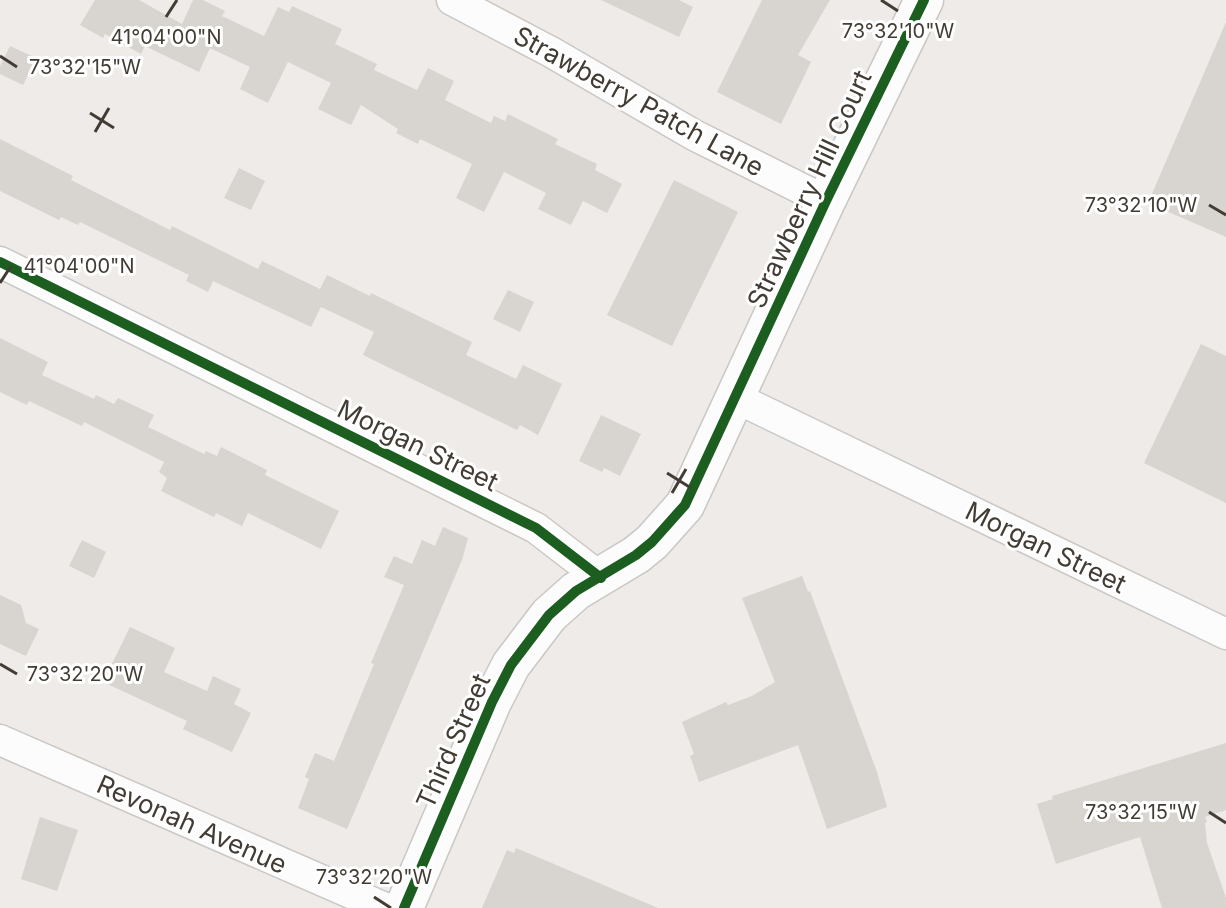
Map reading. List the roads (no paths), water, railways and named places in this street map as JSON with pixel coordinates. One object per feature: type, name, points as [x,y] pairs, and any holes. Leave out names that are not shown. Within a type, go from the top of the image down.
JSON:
[{"type":"street","name":"Strawberry Patch Lane","points":[[452,0],[539,45],[694,135],[826,201]]},
{"type":"street","name":"Strawberry Hill Court","points":[[736,398],[826,201],[924,0]]},
{"type":"street","name":"Morgan Street","points":[[0,262],[536,528],[601,578]]},
{"type":"street","points":[[601,578],[652,542],[685,505],[736,398]]},
{"type":"street","name":"Morgan Street","points":[[736,398],[1226,634]]},
{"type":"street","name":"Third Street","points":[[404,908],[492,702],[511,665],[549,615],[576,591],[601,578]]},
{"type":"street","name":"Revonah Avenue","points":[[0,740],[385,908]]}]
